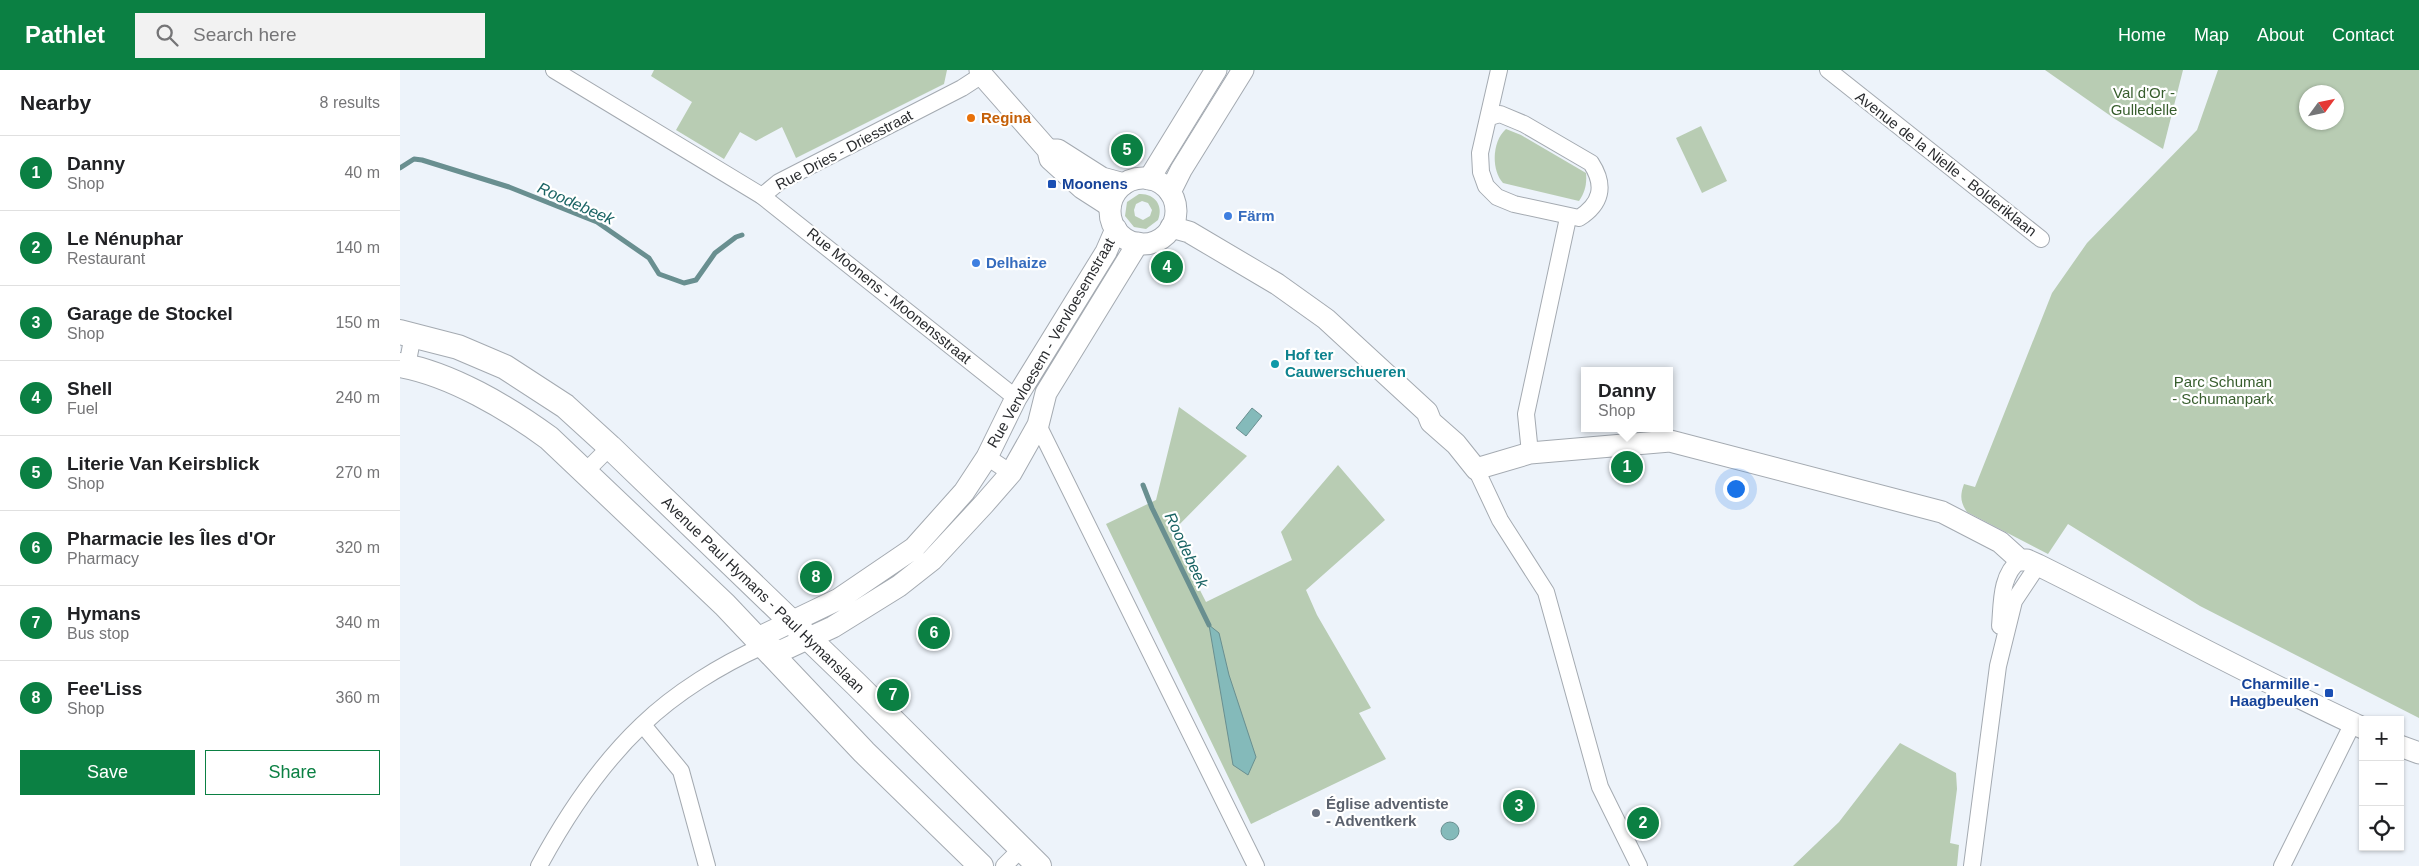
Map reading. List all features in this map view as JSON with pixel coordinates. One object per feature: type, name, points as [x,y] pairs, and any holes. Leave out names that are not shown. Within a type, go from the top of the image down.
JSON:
[{"type":"main road","name":"Avenue Paul Hymans - Paul Hymanslaan","points":[[406,333],[458,348],[505,367],[564,406],[610,447],[791,622],[1039,866]]},
{"type":"main road","name":"Avenue Paul Hymans - Paul Hymanslaan","points":[[403,366],[456,384],[522,418],[549,438],[586,470],[724,604],[864,752],[981,866]]},
{"type":"street","name":"Rue Dries - Driesstraat","points":[[554,70],[762,196],[779,182],[962,88],[978,72]]},
{"type":"street","points":[[1149,179],[1216,70]]},
{"type":"street","points":[[1170,192],[1181,170],[1243,70]]},
{"type":"street","points":[[1490,117],[1500,114],[1524,124],[1591,163],[1598,173],[1600,188],[1597,202],[1579,218],[1568,218],[1514,204],[1497,197],[1486,186],[1481,172],[1480,153],[1485,125],[1490,117],[1499,70]]},
{"type":"street","name":"Avenue de la Nielle - Bolderiklaan","points":[[1828,70],[2041,239]]},
{"type":"street","points":[[978,72],[1048,150],[1050,159],[1082,188],[1110,206]]},
{"type":"street","points":[[1048,150],[1058,150],[1102,178],[1124,184]]},
{"type":"street","points":[[1136,179],[1149,179],[1160,183],[1170,192],[1176,213],[1171,227],[1160,239],[1149,243],[1138,243],[1127,239],[1116,229],[1111,218],[1110,206],[1115,194],[1124,184],[1136,179]]},
{"type":"street","name":"Rue Moonens - Moonensstraat","points":[[762,196],[1016,398]]},
{"type":"street","points":[[1530,453],[1526,414],[1568,218]]},
{"type":"street","points":[[1171,227],[1189,232],[1277,284],[1326,319],[1427,412],[1431,422],[1456,444],[1476,470],[1500,520],[1546,592],[1600,787],[1639,866]]},
{"type":"street","name":"Rue Vervloesem - Vervloesemstraat","points":[[763,646],[764,635],[839,599],[914,548],[964,492],[987,457],[1016,398],[1106,252],[1116,229]]},
{"type":"street","name":"Rue Vervloesem - Vervloesemstraat","points":[[539,866],[556,836],[599,774],[643,724],[732,660],[763,646],[781,651],[833,627],[899,586],[932,560],[1011,473],[1038,425],[1046,393],[1138,243]]},
{"type":"street","name":"Avenue Paul Hymans - Paul Hymanslaan","points":[[403,366],[406,333]]},
{"type":"street","points":[[1427,412],[1437,415],[1478,450],[1530,453],[1670,441],[1942,512],[2000,542],[2029,563],[2168,629],[2293,696],[2358,726],[2282,866]]},
{"type":"street","points":[[1038,425],[1256,866]]},
{"type":"street","points":[[586,470],[610,447]]},
{"type":"street","points":[[1476,470],[1530,453]]},
{"type":"street","name":"Rue Vervloesem - Vervloesemstraat","points":[[987,457],[1011,473]]},
{"type":"street","points":[[1972,866],[1998,666],[2005,584],[2010,569],[2029,563]]},
{"type":"street","points":[[643,724],[681,772],[707,866]]},
{"type":"street","points":[[2404,747],[2419,753]]},
{"type":"street","points":[[1004,866],[1022,848]]},
{"type":"green space","points":[[654,70],[947,70],[944,84],[796,158],[782,127],[756,141],[740,132],[724,159],[676,130],[692,102],[651,76]]},
{"type":"green space","name":"Val d'Or - Gulledelle","points":[[2045,70],[2183,70],[2163,149],[2115,119]]},
{"type":"green space","name":"Parc Schuman - Schumanpark","points":[[2218,70],[2419,70],[2419,718],[2200,606],[2068,524],[2048,554],[1967,512],[1961,495],[1964,484],[1975,487],[2052,293],[2087,243],[2197,130]]},
{"type":"green space","points":[[1701,126],[1727,181],[1702,193],[1676,138]]},
{"type":"green space","points":[[1506,129],[1521,135],[1586,173],[1585,188],[1579,201],[1503,183],[1496,171],[1495,156],[1498,141]]},
{"type":"green space","points":[[1139,194],[1153,198],[1160,209],[1158,220],[1146,229],[1134,227],[1125,216],[1127,202]],"holes":[[[1142,201],[1148,203],[1152,210],[1150,216],[1143,220],[1135,216],[1136,204]]]},
{"type":"green space","points":[[1179,407],[1247,456],[1171,533],[1206,602],[1292,560],[1281,532],[1338,465],[1385,520],[1306,590],[1317,615],[1371,708],[1359,713],[1386,759],[1251,824],[1106,524],[1156,500]]},
{"type":"green space","points":[[1900,743],[1956,773],[1957,789],[1950,843],[1959,845],[1957,866],[1793,866],[1839,822]]},
{"type":"water","points":[[1252,408],[1262,416],[1246,436],[1236,428]]},
{"type":"water","points":[[1209,625],[1219,633],[1229,675],[1256,757],[1248,775],[1233,765]]},
{"type":"water","points":[[1446,822],[1454,822],[1459,827],[1457,838],[1446,840],[1441,835],[1441,827]]},
{"type":"waterway","name":"Roodebeek","points":[[400,168],[414,159],[422,160],[509,187],[597,222],[649,258],[659,274],[684,283],[696,280],[715,253],[736,237],[742,235]]},
{"type":"waterway","name":"Roodebeek","points":[[1143,485],[1152,508],[1209,625]]},
{"type":"place","name":"Regina","points":[[971,118]]},
{"type":"place","name":"Literie Van Keirsblick","points":[[1127,150]]},
{"type":"place","name":"Moonens","points":[[1052,184]]},
{"type":"place","name":"Färm","points":[[1228,216]]},
{"type":"place","name":"Delhaize","points":[[976,263]]},
{"type":"place","name":"Shell","points":[[1167,267]]},
{"type":"place","name":"Hof ter Cauwerschueren","points":[[1275,364]]},
{"type":"place","name":"Danny","points":[[1627,467]]},
{"type":"place","name":"Fee'Liss","points":[[816,577]]},
{"type":"place","name":"Pharmacie les Îles d'Or","points":[[934,633]]},
{"type":"place","name":"Charmille - Haagbeuken","points":[[2329,693]]},
{"type":"place","name":"Hymans","points":[[893,695]]},
{"type":"place","name":"Garage de Stockel","points":[[1519,806]]},
{"type":"place","name":"Église adventiste - Adventkerk","points":[[1316,813]]},
{"type":"place","name":"Le Nénuphar","points":[[1643,823]]}]
